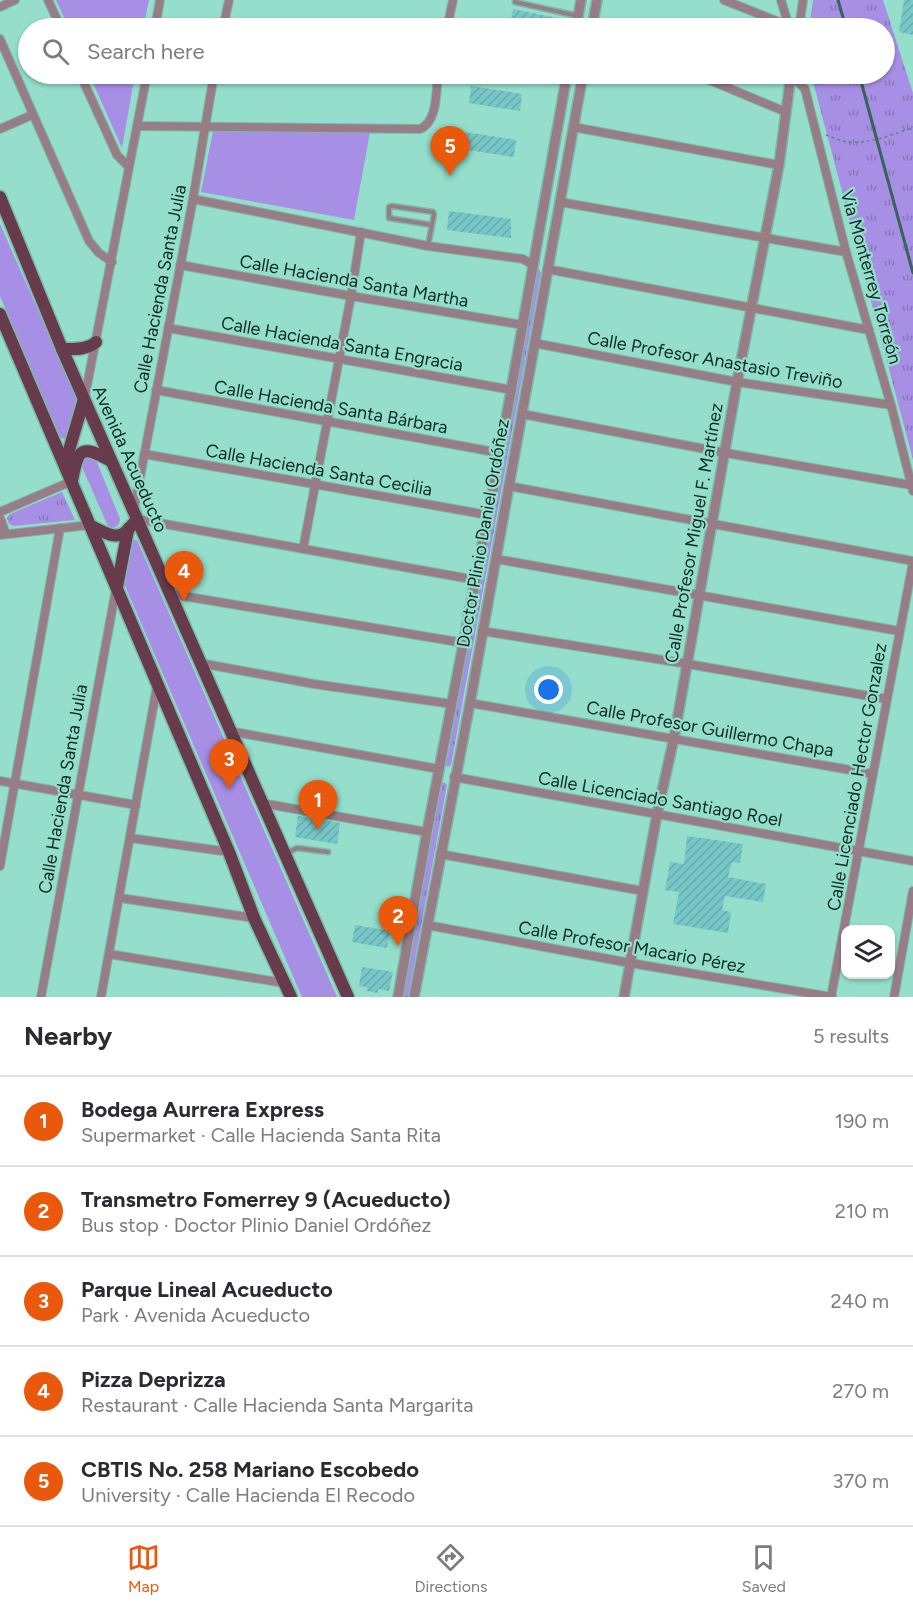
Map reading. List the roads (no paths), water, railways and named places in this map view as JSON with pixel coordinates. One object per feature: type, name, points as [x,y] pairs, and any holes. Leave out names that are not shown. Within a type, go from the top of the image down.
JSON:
[{"type":"main road","name":"Avenida Acueducto","points":[[0,197],[62,349],[348,997]]},
{"type":"main road","points":[[0,314],[229,852],[254,918],[291,997]]},
{"type":"main road","points":[[62,349],[82,348],[96,342]]},
{"type":"main road","points":[[65,464],[84,399]]},
{"type":"main road","points":[[72,481],[75,463],[85,451],[93,450],[111,461]]},
{"type":"main road","points":[[117,587],[129,530],[135,515]]},
{"type":"main road","points":[[91,526],[110,535],[118,536],[124,535],[129,530]]},
{"type":"street","points":[[0,7],[15,0]]},
{"type":"street","points":[[48,0],[56,18]]},
{"type":"street","points":[[157,18],[160,0]]},
{"type":"street","points":[[225,18],[229,0]]},
{"type":"street","points":[[449,18],[453,0]]},
{"type":"street","points":[[578,16],[581,0]]},
{"type":"street","points":[[594,18],[597,0]]},
{"type":"street","points":[[724,0],[767,18]]},
{"type":"street","points":[[781,0],[786,18]]},
{"type":"street","points":[[801,18],[803,0]]},
{"type":"street","points":[[0,39],[18,82]]},
{"type":"street","points":[[19,84],[89,241],[99,253],[112,262]]},
{"type":"street","points":[[85,84],[117,155],[129,167]]},
{"type":"street","points":[[84,399],[145,84]]},
{"type":"street","name":"Calle Hacienda Santa Julia","points":[[135,515],[144,454],[193,199],[212,84]]},
{"type":"street","points":[[137,126],[420,129],[432,118],[437,84]]},
{"type":"street","name":"Doctor Plinio Daniel Ordóñez","points":[[398,997],[427,832],[512,390],[565,84]]},
{"type":"street","name":"Doctor Plinio Daniel Ordóñez","points":[[416,997],[427,924],[470,703],[581,84]]},
{"type":"street","points":[[719,84],[786,112]]},
{"type":"street","name":"Calle Profesor Miguel F. Martínez","points":[[624,997],[657,814],[675,738],[737,382],[778,165],[790,84]]},
{"type":"street","name":"Via Monterrey Torreón","points":[[800,84],[805,89],[846,252],[891,405],[912,488]]},
{"type":"street","points":[[0,129],[32,115]]},
{"type":"street","points":[[573,128],[778,165]]},
{"type":"street","points":[[193,199],[428,246],[523,260],[547,269],[869,330]]},
{"type":"street","points":[[560,202],[846,252]]},
{"type":"street","points":[[303,549],[361,232]]},
{"type":"street","name":"Calle Hacienda Santa Martha","points":[[180,265],[523,325]]},
{"type":"street","name":"Calle Hacienda Santa Engracia","points":[[168,328],[512,390]]},
{"type":"street","name":"Calle Profesor Anastasio Treviño","points":[[534,343],[737,382],[891,405]]},
{"type":"street","name":"Calle Hacienda Santa Bárbara","points":[[156,390],[500,453]]},
{"type":"street","points":[[522,414],[912,488]]},
{"type":"street","name":"Calle Hacienda Santa Cecilia","points":[[144,454],[488,515]]},
{"type":"street","points":[[0,512],[72,481]]},
{"type":"street","points":[[508,486],[913,562]]},
{"type":"street","points":[[135,515],[303,549],[476,580]]},
{"type":"street","points":[[0,518],[3,534],[91,526]]},
{"type":"street","points":[[0,866],[60,528]]},
{"type":"street","points":[[496,559],[899,631]]},
{"type":"street","name":"Calle Licenciado Hector Gonzalez","points":[[832,997],[913,562]]},
{"type":"street","name":"Calle Hacienda Santa Julia","points":[[41,997],[117,587]]},
{"type":"street","points":[[171,594],[464,643]]},
{"type":"street","points":[[482,632],[688,664],[886,699]]},
{"type":"street","points":[[200,663],[314,684],[452,704]]},
{"type":"street","points":[[101,997],[158,685]]},
{"type":"street","name":"Calle Profesor Guillermo Chapa","points":[[470,703],[873,774]]},
{"type":"street","points":[[229,730],[439,769],[454,777]]},
{"type":"street","name":"Calle Licenciado Santiago Roel","points":[[454,777],[913,861]]},
{"type":"street","points":[[0,781],[136,805]]},
{"type":"street","points":[[261,803],[427,832]]},
{"type":"street","points":[[130,838],[229,852]]},
{"type":"street","points":[[440,854],[643,891]]},
{"type":"street","points":[[894,997],[913,891]]},
{"type":"street","points":[[120,898],[254,918]]},
{"type":"street","name":"Calle Profesor Macario Pérez","points":[[427,924],[630,963],[832,997]]},
{"type":"street","points":[[109,954],[284,983]]},
{"type":"lane","points":[[515,2],[578,16]]},
{"type":"lane","points":[[428,246],[432,225],[434,214],[433,212],[389,207],[388,214],[392,219],[432,225]]},
{"type":"lane","points":[[283,854],[297,848],[328,852]]},
{"type":"railway","points":[[838,0],[843,18]]},
{"type":"railway","points":[[862,84],[913,273]]},
{"type":"place","name":"CBTIS No. 258 Mariano Escobedo","points":[[450,176]]},
{"type":"place","name":"Pizza Deprizza","points":[[184,601]]},
{"type":"place","name":"Parque Lineal Acueducto","points":[[229,789]]},
{"type":"place","name":"Bodega Aurrera Express","points":[[318,830]]},
{"type":"place","name":"Transmetro Fomerrey 9 (Acueducto)","points":[[398,946]]}]
